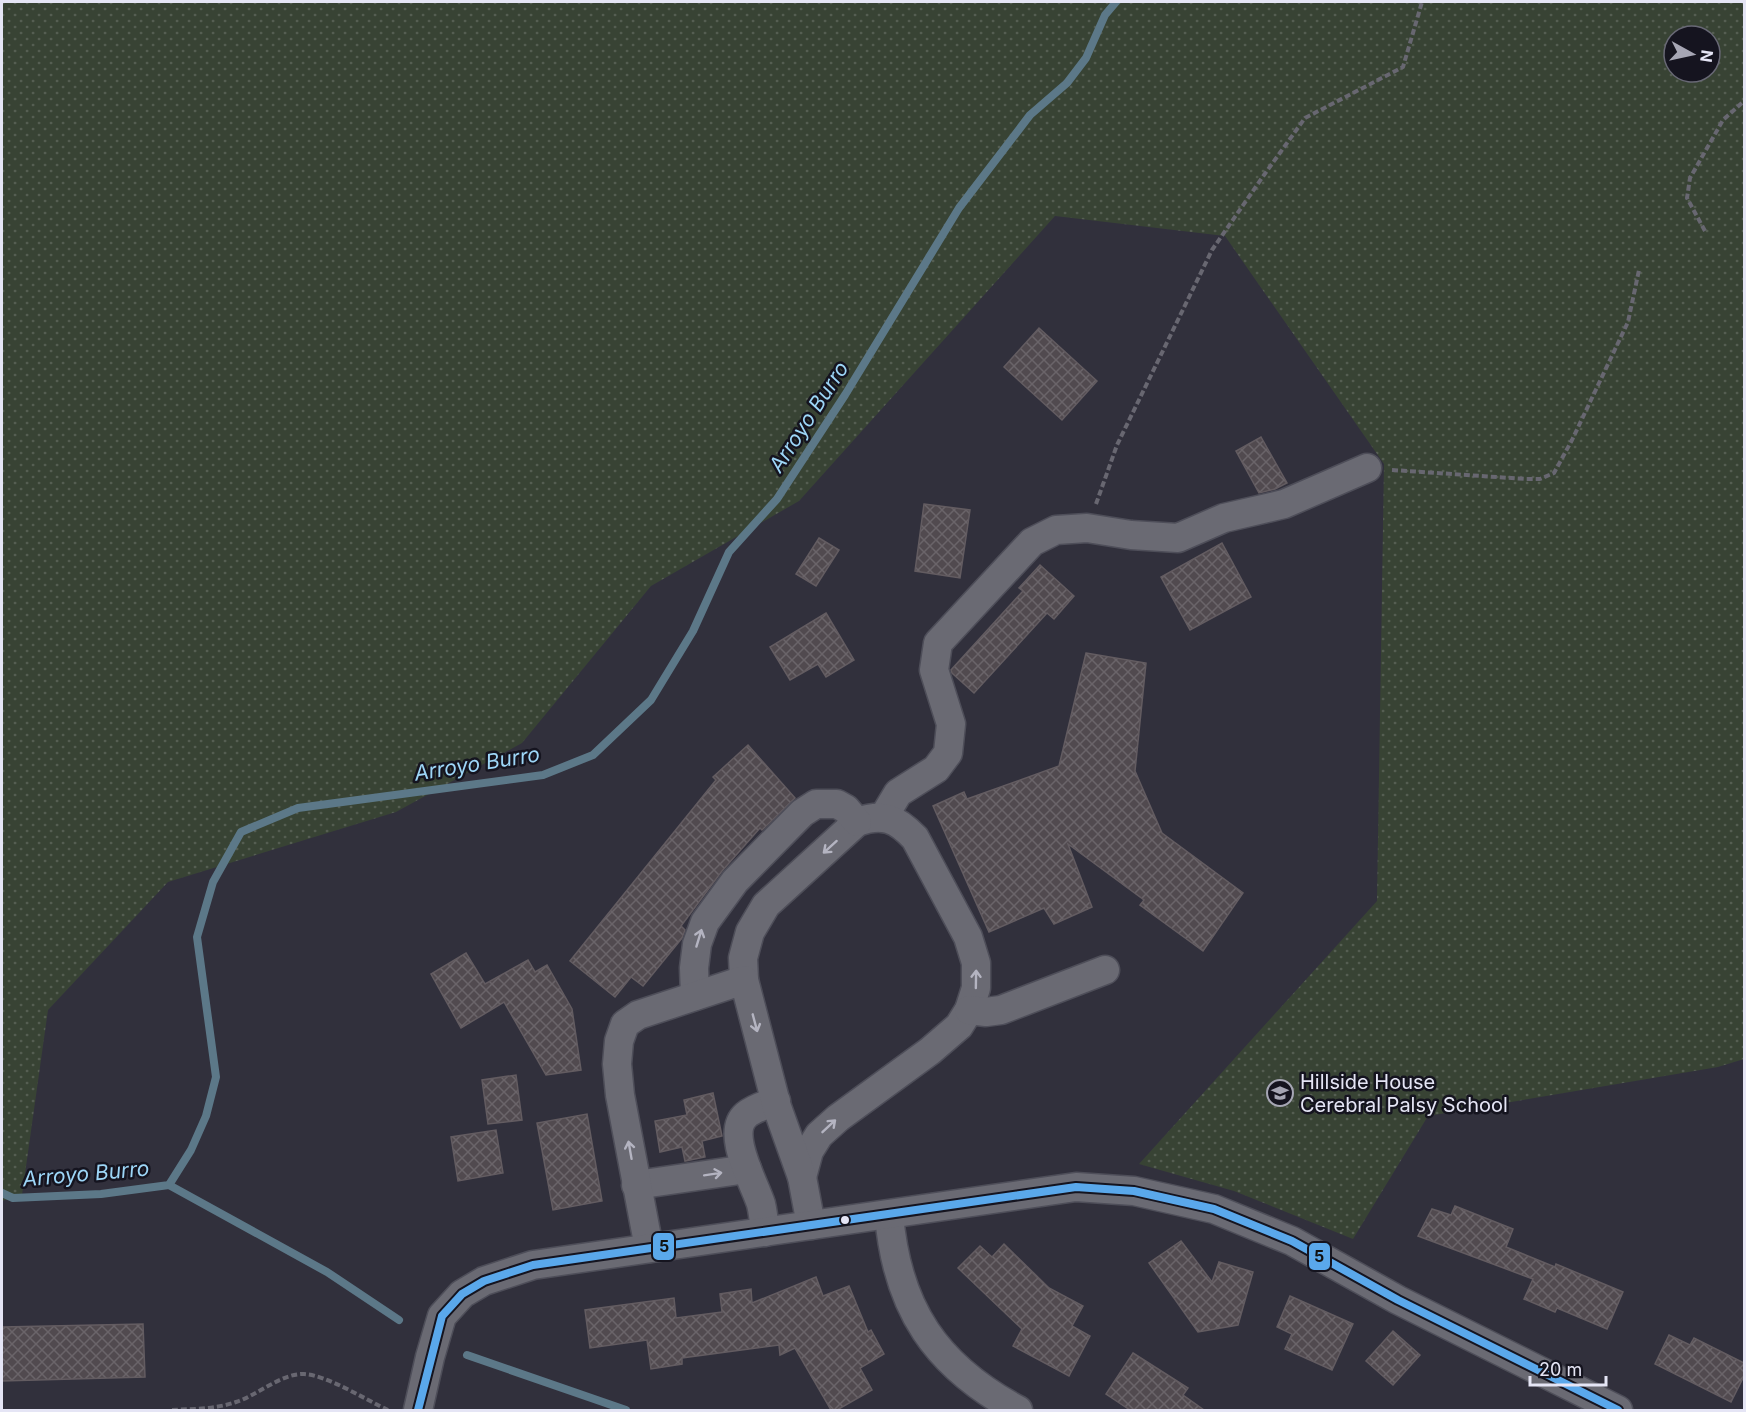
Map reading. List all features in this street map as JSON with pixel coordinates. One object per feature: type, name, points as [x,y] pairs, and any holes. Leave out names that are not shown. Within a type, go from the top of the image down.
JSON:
[{"type":"street","points":[[812,1225],[802,1177],[776,1101],[744,980],[743,958],[750,932],[766,905],[870,820],[898,793],[936,769],[948,753],[951,724],[934,670],[938,643],[1032,542],[1056,530],[1087,528],[1131,535],[1178,538],[1224,518],[1284,504],[1367,468]]},
{"type":"street","points":[[695,996],[694,968],[697,944],[705,922],[735,881],[802,813],[816,804],[837,804],[870,820],[888,818],[903,825],[915,838],[968,937],[976,963],[976,988],[969,1010],[959,1026],[930,1051],[838,1118],[819,1135],[808,1152],[802,1177]]},
{"type":"street","points":[[753,863],[783,889]]},
{"type":"street","points":[[969,1010],[986,1012],[1001,1010],[1105,970]]},
{"type":"street","points":[[649,1248],[620,1095],[617,1064],[619,1041],[625,1024],[638,1015],[744,980]]},
{"type":"street","points":[[765,1232],[762,1206],[738,1142],[739,1128],[744,1116],[776,1101]]},
{"type":"street","points":[[636,1185],[747,1169]]},
{"type":"street","points":[[418,1410],[442,1316],[462,1294],[484,1281],[533,1264],[1076,1187],[1134,1191],[1215,1209],[1292,1241],[1398,1300],[1618,1410]]},
{"type":"street","points":[[889,1215],[892,1242],[901,1278],[929,1338],[949,1362],[970,1380],[1018,1410]]},
{"type":"path","points":[[1087,528],[1117,445],[1212,250],[1305,118],[1403,67],[1422,2]]},
{"type":"path","points":[[1705,231],[1687,198],[1690,178],[1723,120],[1744,101]]},
{"type":"path","points":[[1367,468],[1526,479],[1540,479],[1554,473],[1628,322],[1639,270]]},
{"type":"path","points":[[172,1410],[213,1407],[238,1402],[281,1381],[302,1374],[322,1378],[388,1410]]},
{"type":"green space","points":[[2,2],[1744,2],[1744,1059],[1718,1067],[1428,1116],[1353,1239],[1234,1191],[1139,1164],[1377,901],[1384,464],[1225,236],[1055,216],[799,501],[651,586],[522,743],[396,812],[168,882],[48,1010],[22,1195],[2,1201]]},
{"type":"building","points":[[1039,328],[1097,381],[1062,420],[1004,367]]},
{"type":"building","points":[[1261,437],[1287,483],[1259,493],[1236,451]]},
{"type":"building","points":[[924,504],[970,510],[960,578],[915,571]]},
{"type":"building","points":[[819,538],[839,550],[816,586],[796,574]]},
{"type":"building","points":[[1222,543],[1251,597],[1190,630],[1161,577]]},
{"type":"building","points":[[1040,565],[1074,596],[1054,619],[1047,613],[974,693],[951,670],[1023,591],[1019,588]]},
{"type":"building","points":[[826,613],[854,660],[826,677],[818,664],[790,680],[770,647]]},
{"type":"building","points":[[1086,653],[1146,663],[1135,771],[1162,833],[1243,893],[1203,951],[1140,905],[1144,900],[1068,844],[1092,907],[1054,924],[1044,908],[989,932],[933,806],[964,792],[967,799],[1059,766]]},
{"type":"building","points":[[748,745],[795,798],[762,830],[760,828],[722,871],[681,926],[685,930],[682,938],[643,986],[631,977],[615,997],[570,961],[716,780],[713,777]]},
{"type":"building","points":[[466,953],[485,984],[528,960],[535,972],[547,965],[572,1009],[581,1070],[546,1075],[504,1002],[461,1028],[431,974]]},
{"type":"building","points":[[516,1075],[522,1120],[488,1124],[482,1080]]},
{"type":"building","points":[[713,1093],[722,1136],[702,1141],[705,1157],[685,1161],[682,1147],[660,1152],[655,1121],[687,1115],[684,1100]]},
{"type":"building","points":[[587,1114],[602,1201],[553,1210],[537,1123]]},
{"type":"building","points":[[496,1130],[503,1173],[458,1181],[451,1137]]},
{"type":"building","points":[[1455,1206],[1513,1229],[1506,1247],[1555,1267],[1556,1264],[1623,1292],[1607,1329],[1557,1308],[1555,1312],[1524,1299],[1533,1279],[1418,1236],[1432,1209],[1451,1215]]},
{"type":"building","points":[[1181,1241],[1212,1282],[1219,1262],[1253,1272],[1238,1325],[1198,1332],[1149,1263]]},
{"type":"building","points":[[1004,1244],[1049,1288],[1083,1306],[1072,1326],[1090,1336],[1069,1376],[1013,1346],[1022,1329],[958,1268],[980,1246],[992,1257]]},
{"type":"building","points":[[816,1277],[823,1296],[849,1286],[868,1332],[871,1330],[884,1354],[860,1368],[872,1390],[837,1410],[831,1410],[795,1348],[780,1355],[779,1345],[682,1358],[682,1364],[651,1369],[647,1340],[590,1348],[585,1310],[674,1298],[676,1318],[722,1312],[720,1294],[751,1289],[752,1303]]},
{"type":"building","points":[[1290,1296],[1353,1324],[1332,1370],[1285,1349],[1292,1334],[1277,1327]]},
{"type":"building","points":[[143,1324],[145,1377],[2,1381],[2,1327]]},
{"type":"building","points":[[1393,1331],[1420,1355],[1393,1385],[1366,1361]]},
{"type":"building","points":[[1669,1335],[1690,1345],[1694,1338],[1744,1363],[1744,1376],[1731,1402],[1655,1364]]},
{"type":"building","points":[[1133,1353],[1188,1388],[1183,1395],[1204,1410],[1130,1410],[1106,1394]]},
{"type":"waterway","name":"Arroyo Burro","points":[[2,1193],[13,1198],[101,1194],[169,1185],[191,1150],[206,1116],[216,1077],[197,937],[213,882],[241,832],[298,808],[543,775],[593,755],[651,700],[693,631],[729,552],[777,499],[845,395],[959,208],[1030,115],[1067,83],[1086,58],[1105,15],[1116,2]]},
{"type":"waterway","points":[[169,1185],[327,1272],[399,1320]]},
{"type":"waterway","points":[[467,1355],[626,1410]]},
{"type":"transit line","name":"5","points":[[418,1410],[442,1316],[462,1294],[484,1281],[533,1265],[1076,1187],[1134,1191],[1214,1209],[1292,1241],[1398,1300],[1618,1410]]},
{"type":"place","name":"Hillside House Cerebral Palsy School","points":[[1280,1093]]}]
